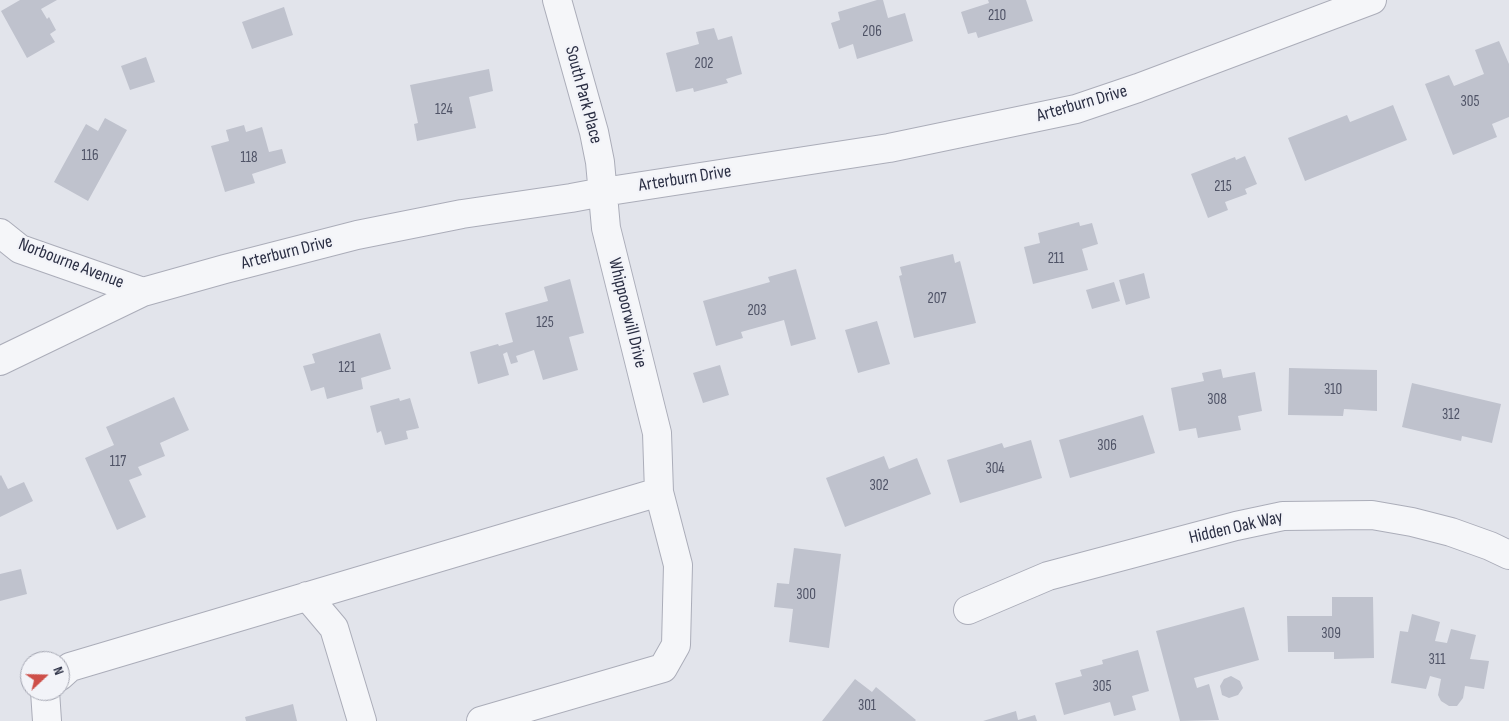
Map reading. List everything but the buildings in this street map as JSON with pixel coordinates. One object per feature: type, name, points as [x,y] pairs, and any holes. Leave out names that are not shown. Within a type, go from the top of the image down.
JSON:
[{"type":"street","name":"South Park Place","points":[[557,0],[594,132],[603,192]]},
{"type":"street","name":"Arterburn Drive","points":[[0,361],[143,292],[357,235],[462,214],[889,148],[1076,110],[1372,0]]},
{"type":"street","name":"Whippoorwill Drive","points":[[481,721],[663,668],[676,645],[678,565],[659,492],[657,433],[606,228],[603,192]]},
{"type":"street","name":"Norbourne Avenue","points":[[0,234],[20,249],[143,292]]},
{"type":"street","points":[[70,667],[659,492]]},
{"type":"street","name":"Hidden Oak Way","points":[[968,610],[1048,576],[1236,526],[1283,516],[1372,515],[1412,522],[1451,532],[1509,555]]},
{"type":"street","points":[[307,596],[334,628],[362,721]]},
{"type":"street","points":[[45,701],[46,721]]}]
